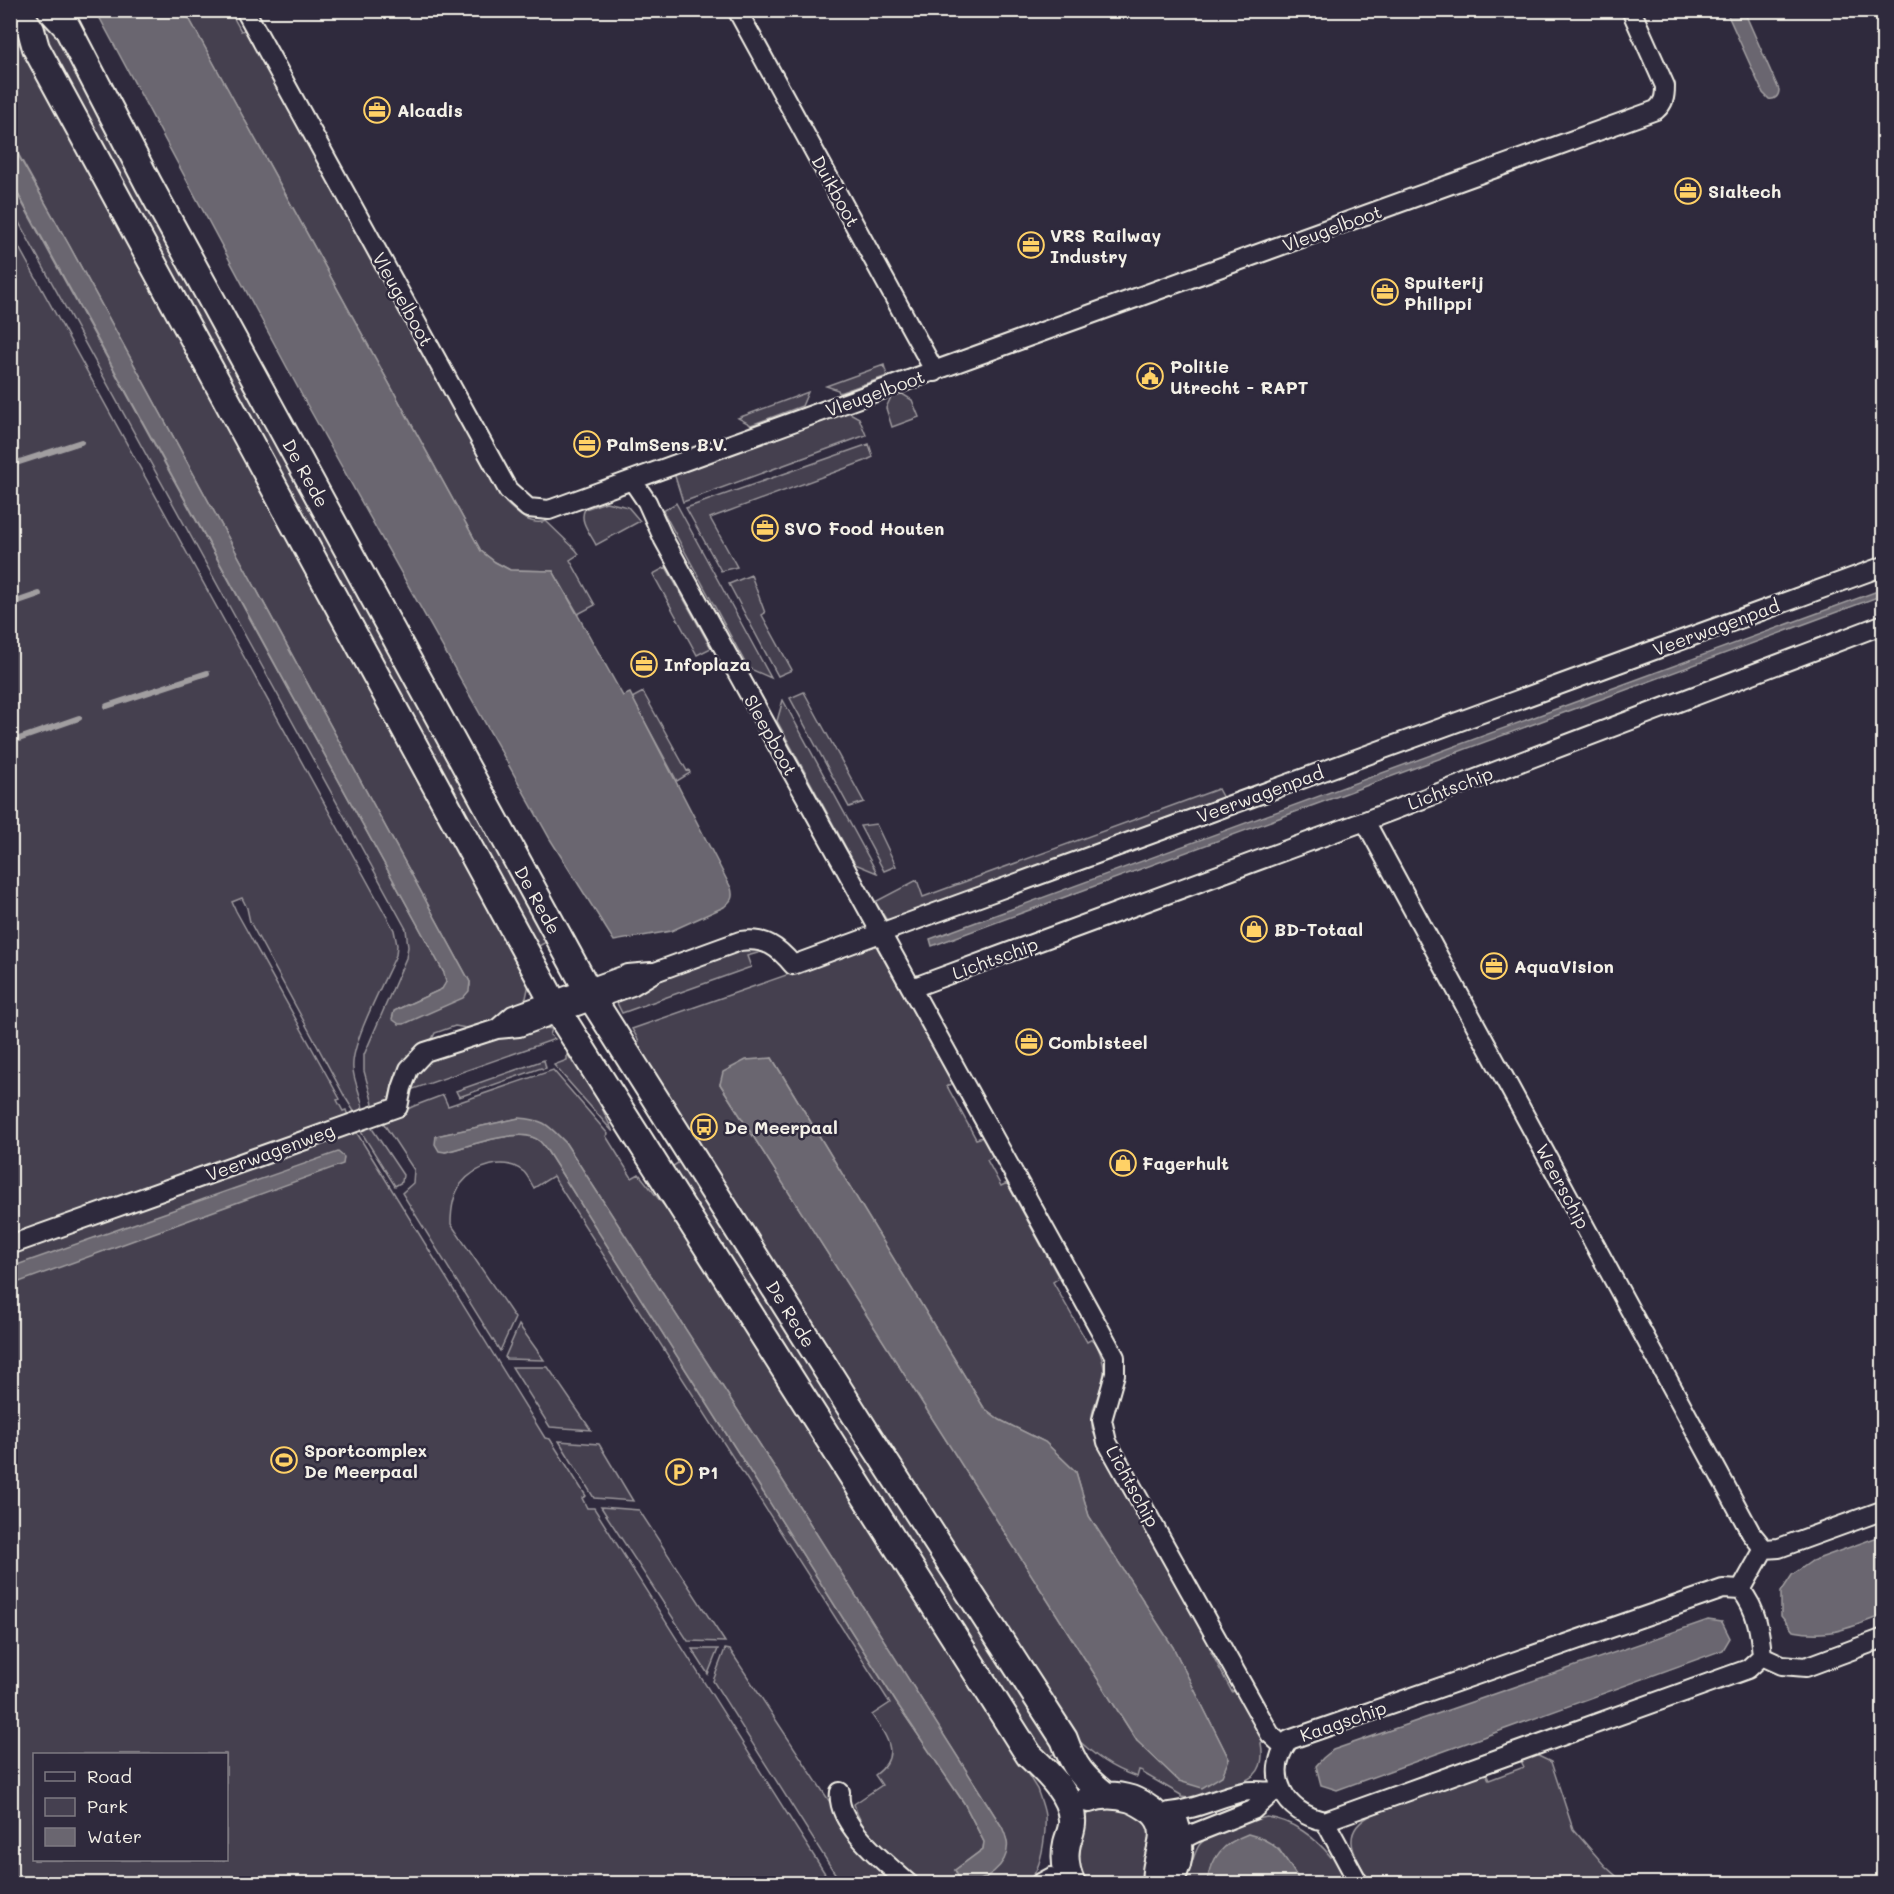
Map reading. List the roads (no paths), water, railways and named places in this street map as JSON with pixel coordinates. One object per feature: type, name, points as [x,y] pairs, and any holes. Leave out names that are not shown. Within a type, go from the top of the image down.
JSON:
[{"type":"main road","name":"De Rede","points":[[18,10],[31,30],[36,48],[556,1007],[1029,1755],[1038,1781],[1056,1813],[1064,1817]]},
{"type":"main road","name":"De Rede","points":[[60,16],[148,183],[590,994],[868,1437],[1064,1739],[1082,1754],[1107,1787]]},
{"type":"main road","name":"De Rede","points":[[10,21],[36,48]]},
{"type":"main road","points":[[1055,1882],[1049,1854],[1064,1817],[1107,1787],[1148,1790],[1162,1813],[1176,1825],[1179,1841],[1178,1860],[1167,1882],[1157,1868],[1163,1838],[1162,1813]]},
{"type":"street","name":"Vleugelboot","points":[[245,10],[508,490],[528,508],[549,510],[1656,110],[1662,105],[1665,86],[1631,10]]},
{"type":"street","name":"Duikboot","points":[[737,10],[934,372]]},
{"type":"street","name":"Sleepboot","points":[[632,480],[647,502],[664,540],[912,988]]},
{"type":"street","name":"Veerwagenpad","points":[[590,994],[632,986],[655,972],[747,940],[764,942],[780,950],[793,965],[1877,568]]},
{"type":"street","name":"Lichtschip","points":[[1284,1747],[1270,1734],[1107,1442],[1102,1420],[1115,1374],[1115,1357],[912,988],[1365,821],[1884,624]]},
{"type":"street","name":"Weerschip","points":[[1365,821],[1751,1533],[1764,1549]]},
{"type":"street","name":"Veerwagenweg","points":[[10,1245],[398,1107],[409,1069],[425,1052],[497,1029],[513,1015],[556,1007],[590,994]]},
{"type":"street","points":[[1762,1656],[1759,1625],[1751,1603],[1741,1590],[1764,1549],[1779,1548],[1884,1510]]},
{"type":"street","name":"Kaagschip","points":[[1276,1791],[1277,1773],[1284,1747],[1289,1740],[1723,1589],[1741,1590]]},
{"type":"street","points":[[1762,1656],[1782,1665],[1806,1667],[1884,1638]]},
{"type":"street","points":[[1162,1813],[1188,1809],[1245,1791],[1276,1791],[1294,1809],[1312,1819],[1325,1821],[1748,1669],[1762,1656]]},
{"type":"street","points":[[1179,1841],[1253,1810],[1276,1791]]},
{"type":"street","points":[[840,1792],[839,1801],[860,1837],[873,1852],[909,1884]]},
{"type":"street","points":[[1325,1821],[1359,1884]]},
{"type":"water","points":[[96,11],[185,11],[481,551],[510,570],[553,571],[623,696],[630,693],[731,888],[731,899],[724,907],[671,931],[614,941],[550,839],[305,401]]},
{"type":"water","points":[[1726,11],[1744,11],[1779,90],[1775,98],[1769,99],[1763,93]]},
{"type":"water","points":[[10,141],[69,245],[470,982],[469,991],[463,998],[404,1024],[399,1024],[392,1019],[394,1011],[442,989],[446,982],[444,973],[11,181]]},
{"type":"water","points":[[1883,589],[1883,595],[932,946],[930,939]]},
{"type":"water","points":[[772,1058],[984,1408],[1000,1420],[1045,1442],[1076,1472],[1089,1516],[1173,1647],[1229,1759],[1222,1776],[1202,1788],[1179,1781],[1137,1741],[720,1084],[723,1072],[746,1060]]},
{"type":"water","points":[[519,1118],[545,1124],[565,1142],[1002,1827],[1007,1841],[1005,1858],[987,1877],[962,1884],[955,1870],[983,1849],[984,1842],[964,1803],[896,1702],[543,1145],[537,1139],[524,1135],[502,1137],[445,1152],[439,1151],[435,1144],[436,1136]]},
{"type":"water","points":[[338,1152],[344,1157],[343,1164],[11,1285],[11,1267]]},
{"type":"water","points":[[1883,1535],[1883,1615],[1849,1628],[1829,1632],[1793,1631],[1781,1616],[1781,1592],[1792,1575],[1812,1561]]},
{"type":"water","points":[[1708,1620],[1722,1622],[1730,1638],[1723,1650],[1337,1790],[1321,1785],[1316,1766],[1333,1750]]},
{"type":"water","points":[[1248,1834],[1275,1846],[1301,1883],[1207,1883],[1212,1865],[1220,1852],[1231,1842]]},
{"type":"waterway","points":[[10,465],[81,442]]},
{"type":"waterway","points":[[10,604],[39,594]]},
{"type":"waterway","points":[[107,706],[207,673]]},
{"type":"waterway","points":[[10,742],[79,718]]},
{"type":"place","name":"Alcadis","points":[[377,110]]},
{"type":"place","name":"Sialtech","points":[[1688,191]]},
{"type":"place","name":"VRS Railway Industry","points":[[1031,245]]},
{"type":"place","name":"Spuiterij Philippi","points":[[1385,292]]},
{"type":"place","name":"Politie Utrecht - RAPT","points":[[1150,376]]},
{"type":"place","name":"PalmSens B.V.","points":[[587,444]]},
{"type":"place","name":"SVO Food Houten","points":[[765,528]]},
{"type":"place","name":"Infoplaza","points":[[644,664]]},
{"type":"place","name":"BD-Totaal","points":[[1254,929]]},
{"type":"place","name":"AquaVision","points":[[1494,966]]},
{"type":"place","name":"Combisteel","points":[[1029,1042]]},
{"type":"place","name":"De Meerpaal","points":[[704,1127]]},
{"type":"place","name":"Fagerhult","points":[[1123,1163]]},
{"type":"place","name":"Sportcomplex De Meerpaal","points":[[284,1460]]},
{"type":"place","name":"P1","points":[[679,1472]]}]
